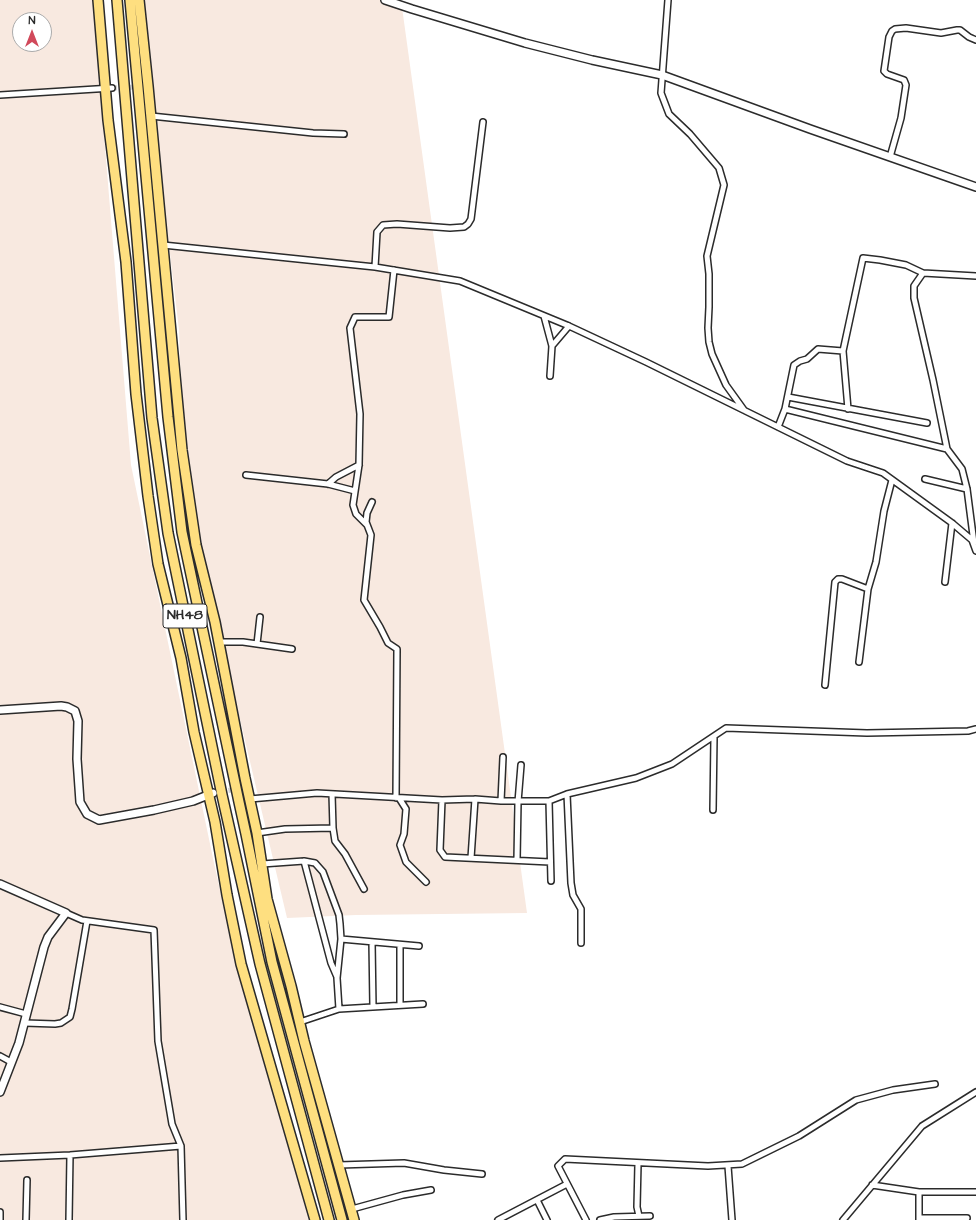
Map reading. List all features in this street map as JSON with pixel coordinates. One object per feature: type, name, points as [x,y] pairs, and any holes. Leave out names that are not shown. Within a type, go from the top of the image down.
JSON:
[{"type":"highway","points":[[98,0],[109,88],[108,120],[126,262],[136,394],[148,496],[157,556],[181,658],[194,732],[211,794],[227,895],[241,964],[315,1220]]},
{"type":"highway","name":"NH48","points":[[116,0],[152,418],[168,533],[222,795],[260,964],[329,1220]]},
{"type":"highway","name":"NH48","points":[[130,0],[168,417],[182,532],[272,962],[342,1220]]},
{"type":"highway","points":[[139,0],[145,86],[151,116],[182,450],[196,545],[215,622],[244,788],[250,799],[257,833],[267,899],[354,1220]]},
{"type":"highway","points":[[128,298],[142,298]]},
{"type":"street","points":[[385,0],[525,43],[592,60],[662,75],[976,187]]},
{"type":"street","points":[[668,0],[660,93],[669,114],[690,134],[719,168],[724,185],[707,256],[710,307],[708,328],[709,342],[712,354],[726,385],[744,411]]},
{"type":"street","points":[[890,157],[901,118],[906,86],[904,80],[887,74],[884,71],[891,33],[895,29],[900,28],[941,33],[960,30],[976,40]]},
{"type":"street","points":[[0,95],[109,88]]},
{"type":"street","points":[[151,116],[313,133],[344,134]]},
{"type":"street","points":[[375,267],[377,232],[383,225],[397,224],[450,228],[464,227],[468,224],[471,219],[483,122]]},
{"type":"street","points":[[163,245],[375,267],[460,281],[570,326],[847,461],[883,473],[952,523],[972,540],[975,548]]},
{"type":"street","points":[[848,408],[843,351],[862,258],[906,265],[924,273],[976,276]]},
{"type":"street","points":[[394,270],[389,317],[355,317],[350,328],[360,414],[359,465],[353,505],[356,514],[367,526],[372,535],[364,600],[388,643],[397,649],[398,798],[406,809],[404,834],[400,845],[406,862],[426,882]]},
{"type":"street","points":[[924,273],[914,286],[914,298],[947,449],[962,469],[967,489],[975,548]]},
{"type":"street","points":[[544,316],[552,346],[550,376]]},
{"type":"street","points":[[552,346],[570,326]]},
{"type":"street","points":[[778,427],[785,409],[794,365],[807,359],[818,350],[843,351]]},
{"type":"street","points":[[788,397],[927,423]]},
{"type":"street","points":[[785,409],[947,449]]},
{"type":"street","points":[[328,484],[336,477],[359,465]]},
{"type":"street","points":[[246,475],[328,484],[355,491]]},
{"type":"street","points":[[924,479],[967,489]]},
{"type":"street","points":[[859,662],[868,589],[876,562],[884,511],[892,480]]},
{"type":"street","points":[[367,526],[367,513],[372,502]]},
{"type":"street","points":[[945,582],[952,523]]},
{"type":"street","points":[[825,685],[835,582],[838,579],[842,579],[868,589]]},
{"type":"street","points":[[257,644],[260,617]]},
{"type":"street","points":[[219,642],[244,642],[292,649]]},
{"type":"street","points":[[0,710],[67,706],[75,711],[78,721],[76,759],[80,802],[87,814],[100,820],[194,801],[211,794]]},
{"type":"street","points":[[250,799],[317,793],[442,800],[475,799],[518,802],[549,801],[567,794],[636,778],[672,764],[726,728],[867,733],[968,731],[976,729]]},
{"type":"street","points":[[713,810],[714,737]]},
{"type":"street","points":[[502,801],[503,757]]},
{"type":"street","points":[[517,860],[518,802],[521,764]]},
{"type":"street","points":[[332,794],[335,841],[346,854],[364,890]]},
{"type":"street","points":[[567,794],[571,883],[573,895],[581,909],[581,943]]},
{"type":"street","points":[[471,858],[475,799]]},
{"type":"street","points":[[442,800],[440,850],[445,857],[550,862]]},
{"type":"street","points":[[549,801],[551,881]]},
{"type":"street","points":[[257,833],[285,829],[333,828]]},
{"type":"street","points":[[262,864],[304,860],[315,863],[323,872],[339,915],[340,940],[337,978],[339,1009]]},
{"type":"street","points":[[304,860],[330,963],[337,978]]},
{"type":"street","points":[[0,884],[82,920],[154,930],[158,1041],[172,1124],[181,1146],[183,1220]]},
{"type":"street","points":[[0,1092],[19,1043],[46,942],[66,913]]},
{"type":"street","points":[[25,1023],[61,1023],[70,1017],[87,920]]},
{"type":"street","points":[[340,940],[419,946]]},
{"type":"street","points":[[372,942],[372,1007]]},
{"type":"street","points":[[400,944],[400,1005]]},
{"type":"street","points":[[300,1022],[339,1009],[423,1004]]},
{"type":"street","points":[[0,1007],[26,1014]]},
{"type":"street","points":[[0,1056],[11,1062]]},
{"type":"street","points":[[586,1220],[558,1166],[565,1159],[638,1164],[708,1166],[742,1164],[799,1136],[856,1100],[893,1090],[935,1084]]},
{"type":"street","points":[[843,1220],[922,1126],[976,1092]]},
{"type":"street","points":[[0,1158],[70,1155],[181,1146]]},
{"type":"street","points":[[69,1220],[70,1155]]},
{"type":"street","points":[[340,1165],[404,1163],[444,1170],[482,1174]]},
{"type":"street","points":[[638,1164],[637,1207],[639,1216]]},
{"type":"street","points":[[728,1166],[732,1220]]},
{"type":"street","points":[[26,1220],[27,1180]]},
{"type":"street","points":[[498,1220],[509,1217],[567,1184]]},
{"type":"street","points":[[872,1185],[919,1192],[976,1192]]},
{"type":"street","points":[[352,1209],[403,1195],[431,1190]]},
{"type":"street","points":[[919,1192],[919,1219],[967,1218]]},
{"type":"street","points":[[537,1200],[547,1220]]},
{"type":"street","points":[[0,1212],[0,1220]]},
{"type":"street","points":[[600,1220],[614,1217],[650,1216]]},
{"type":"shaded area","points":[[0,0],[93,0],[131,465],[227,921],[309,1220],[0,1220]]},
{"type":"shaded area","points":[[140,0],[401,0],[527,913],[356,915],[287,918],[203,563],[182,423],[179,330]]},
{"type":"tunnel","points":[[112,88],[139,87]]},
{"type":"tunnel","points":[[221,792],[241,788]]}]
